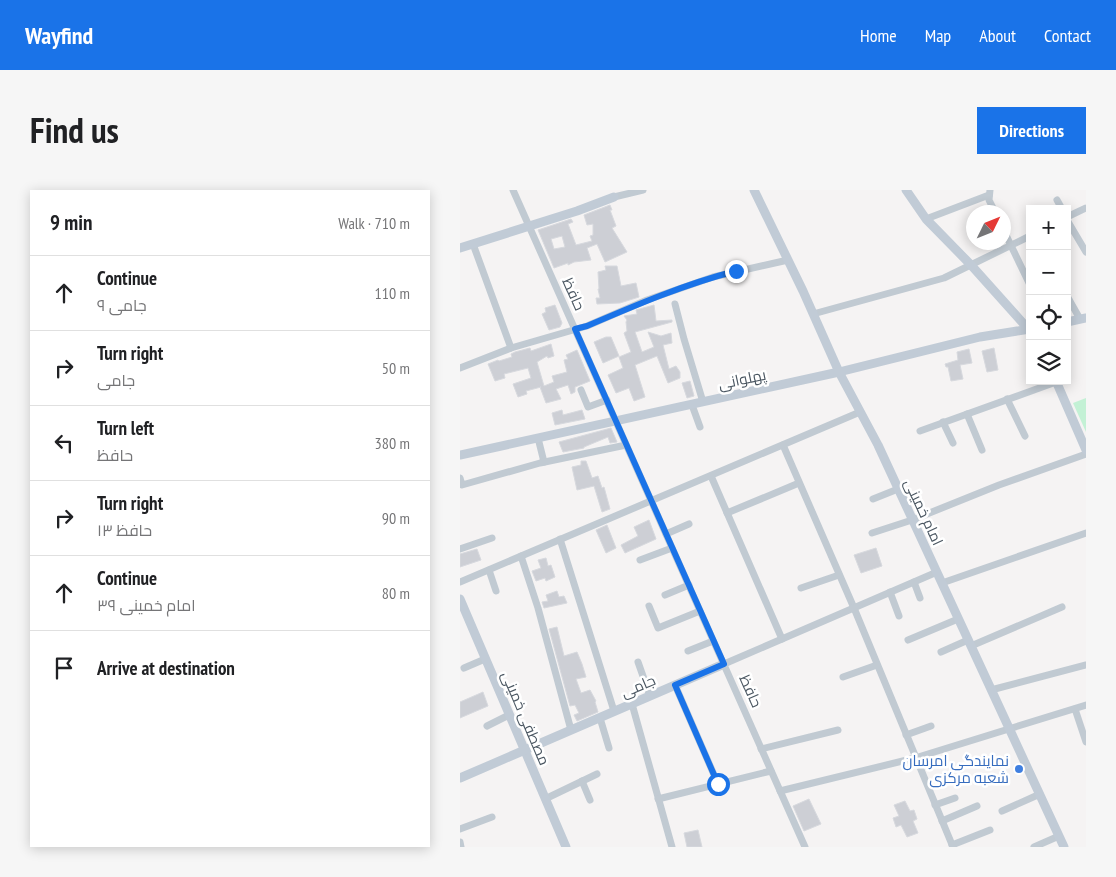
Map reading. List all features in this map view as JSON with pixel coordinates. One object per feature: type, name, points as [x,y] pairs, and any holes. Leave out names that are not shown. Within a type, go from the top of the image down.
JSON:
[{"type":"main road","name":"امام خمینی","points":[[754,190],[839,372],[898,489],[1064,847]]},
{"type":"main road","points":[[906,190],[926,218],[1026,326]]},
{"type":"main road","points":[[460,248],[577,211],[614,197]]},
{"type":"main road","name":"پهلوانی","points":[[460,455],[839,372],[980,337],[1026,329]]},
{"type":"main road","points":[[1058,385],[1086,450]]},
{"type":"main road","name":"مصطفی خمینی","points":[[460,599],[462,612],[485,659],[563,846]]},
{"type":"main road","name":"جامی","points":[[460,778],[724,664]]},
{"type":"street","name":"حافظ","points":[[513,190],[805,847]]},
{"type":"street","points":[[614,197],[643,190]]},
{"type":"street","points":[[926,218],[989,193],[992,205]]},
{"type":"street","points":[[1057,200],[1060,205]]},
{"type":"street","points":[[1071,216],[1086,208]]},
{"type":"street","points":[[1071,225],[1086,252]]},
{"type":"street","points":[[1011,245],[1026,238]]},
{"type":"street","points":[[472,244],[512,348]]},
{"type":"street","points":[[1011,247],[1026,277]]},
{"type":"street","points":[[813,314],[944,278],[1000,250]]},
{"type":"street","points":[[460,368],[512,348],[587,326],[660,295],[713,277],[788,260]]},
{"type":"street","points":[[1071,302],[1083,319]]},
{"type":"street","points":[[675,304],[703,402]]},
{"type":"street","points":[[920,431],[1045,385]]},
{"type":"street","points":[[581,390],[588,407],[607,400]]},
{"type":"street","points":[[1007,399],[1025,436]]},
{"type":"street","points":[[692,405],[700,427]]},
{"type":"street","points":[[460,582],[860,412]]},
{"type":"street","points":[[967,414],[982,450]]},
{"type":"street","points":[[943,422],[953,443]]},
{"type":"street","points":[[538,438],[542,463]]},
{"type":"street","points":[[461,482],[626,445]]},
{"type":"street","points":[[782,445],[854,608],[952,846],[990,830]]},
{"type":"street","points":[[872,533],[912,520],[999,485],[1086,454]]},
{"type":"street","points":[[711,476],[782,639]]},
{"type":"street","points":[[727,513],[799,483]]},
{"type":"street","points":[[873,499],[898,489]]},
{"type":"street","points":[[666,534],[689,524]]},
{"type":"street","points":[[942,583],[1086,533]]},
{"type":"street","points":[[460,549],[492,538]]},
{"type":"street","points":[[560,539],[614,711]]},
{"type":"street","points":[[640,560],[672,548]]},
{"type":"street","points":[[521,556],[538,608],[571,730]]},
{"type":"street","points":[[489,570],[496,591]]},
{"type":"street","name":"جامی","points":[[724,664],[937,572]]},
{"type":"street","points":[[802,588],[839,575]]},
{"type":"street","points":[[914,582],[920,598]]},
{"type":"street","points":[[665,595],[689,585]]},
{"type":"street","points":[[890,592],[898,616]]},
{"type":"street","points":[[648,606],[658,628],[700,611]]},
{"type":"street","points":[[941,652],[970,643],[1062,607]]},
{"type":"street","points":[[908,640],[958,619]]},
{"type":"street","points":[[688,651],[714,641]]},
{"type":"street","points":[[464,668],[485,659]]},
{"type":"street","points":[[638,662],[650,696]]},
{"type":"street","points":[[843,677],[877,664]]},
{"type":"street","points":[[991,690],[1083,666]]},
{"type":"street","points":[[675,685],[718,784]]},
{"type":"street","points":[[632,704],[672,847]]},
{"type":"street","points":[[780,791],[916,758],[1086,705]]},
{"type":"street","points":[[1076,709],[1086,742]]},
{"type":"street","points":[[487,726],[509,715]]},
{"type":"street","points":[[600,718],[609,748]]},
{"type":"street","points":[[906,735],[931,726]]},
{"type":"street","points":[[761,749],[838,730]]},
{"type":"street","points":[[658,799],[771,771]]},
{"type":"street","points":[[545,799],[597,774]]},
{"type":"street","points":[[582,781],[590,800]]},
{"type":"street","points":[[1002,811],[1040,794]]},
{"type":"street","points":[[935,805],[955,798]]},
{"type":"street","points":[[942,821],[977,806]]},
{"type":"street","points":[[460,829],[492,817]]},
{"type":"street","points":[[1034,847],[1059,836]]},
{"type":"street","points":[[460,842],[461,847]]},
{"type":"green space","points":[[1086,398],[1086,432],[1073,403]]},
{"type":"building","points":[[610,205],[616,226],[612,228],[627,252],[605,262],[597,244],[587,248],[591,260],[574,262],[568,265],[568,263],[554,268],[538,230],[571,219],[573,222],[568,224],[576,245],[592,241],[590,236],[593,235],[593,224],[587,225],[584,215]],"holes":[[[562,236],[565,247],[554,249],[551,239]]]},
{"type":"building","points":[[605,266],[617,266],[621,286],[636,283],[639,297],[620,303],[597,304],[596,298],[600,298],[598,272],[606,270]]},
{"type":"building","points":[[555,305],[562,323],[560,327],[549,330],[542,314],[546,312],[545,308]]},
{"type":"building","points":[[654,305],[656,321],[672,320],[672,322],[635,332],[642,352],[654,347],[648,332],[661,336],[671,333],[672,343],[663,345],[669,369],[676,366],[680,372],[680,378],[668,383],[657,356],[635,365],[645,397],[634,401],[629,388],[616,393],[608,375],[623,368],[619,357],[631,352],[624,333],[627,331],[627,320],[624,316],[637,314],[636,310]]},
{"type":"building","points":[[611,337],[619,356],[603,363],[594,342]]},
{"type":"building","points":[[551,344],[554,356],[548,358],[547,356],[537,362],[544,386],[554,382],[552,376],[567,372],[564,360],[568,359],[566,355],[577,350],[590,381],[575,387],[575,392],[571,394],[568,385],[556,389],[561,399],[546,403],[540,387],[526,391],[527,394],[518,397],[513,384],[531,378],[528,368],[504,374],[505,378],[495,381],[488,364],[512,357],[511,354],[515,352],[530,348],[531,351]]},
{"type":"building","points":[[994,348],[998,370],[987,372],[982,351]]},
{"type":"building","points":[[969,349],[972,363],[960,365],[963,379],[951,381],[948,367],[945,364],[958,360],[957,352]]},
{"type":"building","points":[[690,381],[694,396],[687,398],[682,383]]},
{"type":"building","points":[[562,410],[563,415],[582,410],[585,419],[555,425],[552,413]]},
{"type":"building","points":[[611,428],[617,442],[610,443],[608,437],[584,448],[563,452],[559,442]]},
{"type":"building","points":[[581,461],[586,461],[592,478],[598,476],[602,488],[604,487],[610,509],[602,512],[594,486],[577,490],[572,467],[581,465]]},
{"type":"building","points":[[649,520],[656,539],[625,553],[621,545],[638,536],[634,527]]},
{"type":"building","points":[[607,525],[616,548],[606,553],[596,530]]},
{"type":"building","points":[[876,548],[882,566],[861,573],[854,555]]},
{"type":"building","points":[[477,549],[481,560],[460,567],[460,554]]},
{"type":"building","points":[[546,558],[548,566],[551,565],[555,577],[546,581],[545,578],[536,581],[532,571],[541,568],[538,560]]},
{"type":"building","points":[[557,591],[559,597],[564,596],[567,603],[544,608],[542,602],[548,601],[546,595]]},
{"type":"building","points":[[557,627],[564,656],[577,652],[582,664],[586,677],[576,679],[581,693],[590,690],[596,701],[598,712],[577,721],[574,715],[579,713],[575,705],[570,706],[549,629]]},
{"type":"building","points":[[483,692],[488,706],[460,718],[460,702]]},
{"type":"building","points":[[809,799],[821,824],[804,831],[793,806]]},
{"type":"building","points":[[905,801],[910,811],[914,810],[917,819],[913,821],[918,833],[907,837],[901,825],[896,827],[893,818],[899,816],[894,805]]},
{"type":"building","points":[[698,830],[702,847],[687,847],[684,833]]},
{"type":"place","name":"نمایندگی امرسان شعبه مرکزی","points":[[1019,769]]},
{"type":"route","points":[[718,784],[675,685],[724,664],[575,329],[587,326],[660,295],[736,271]]}]
